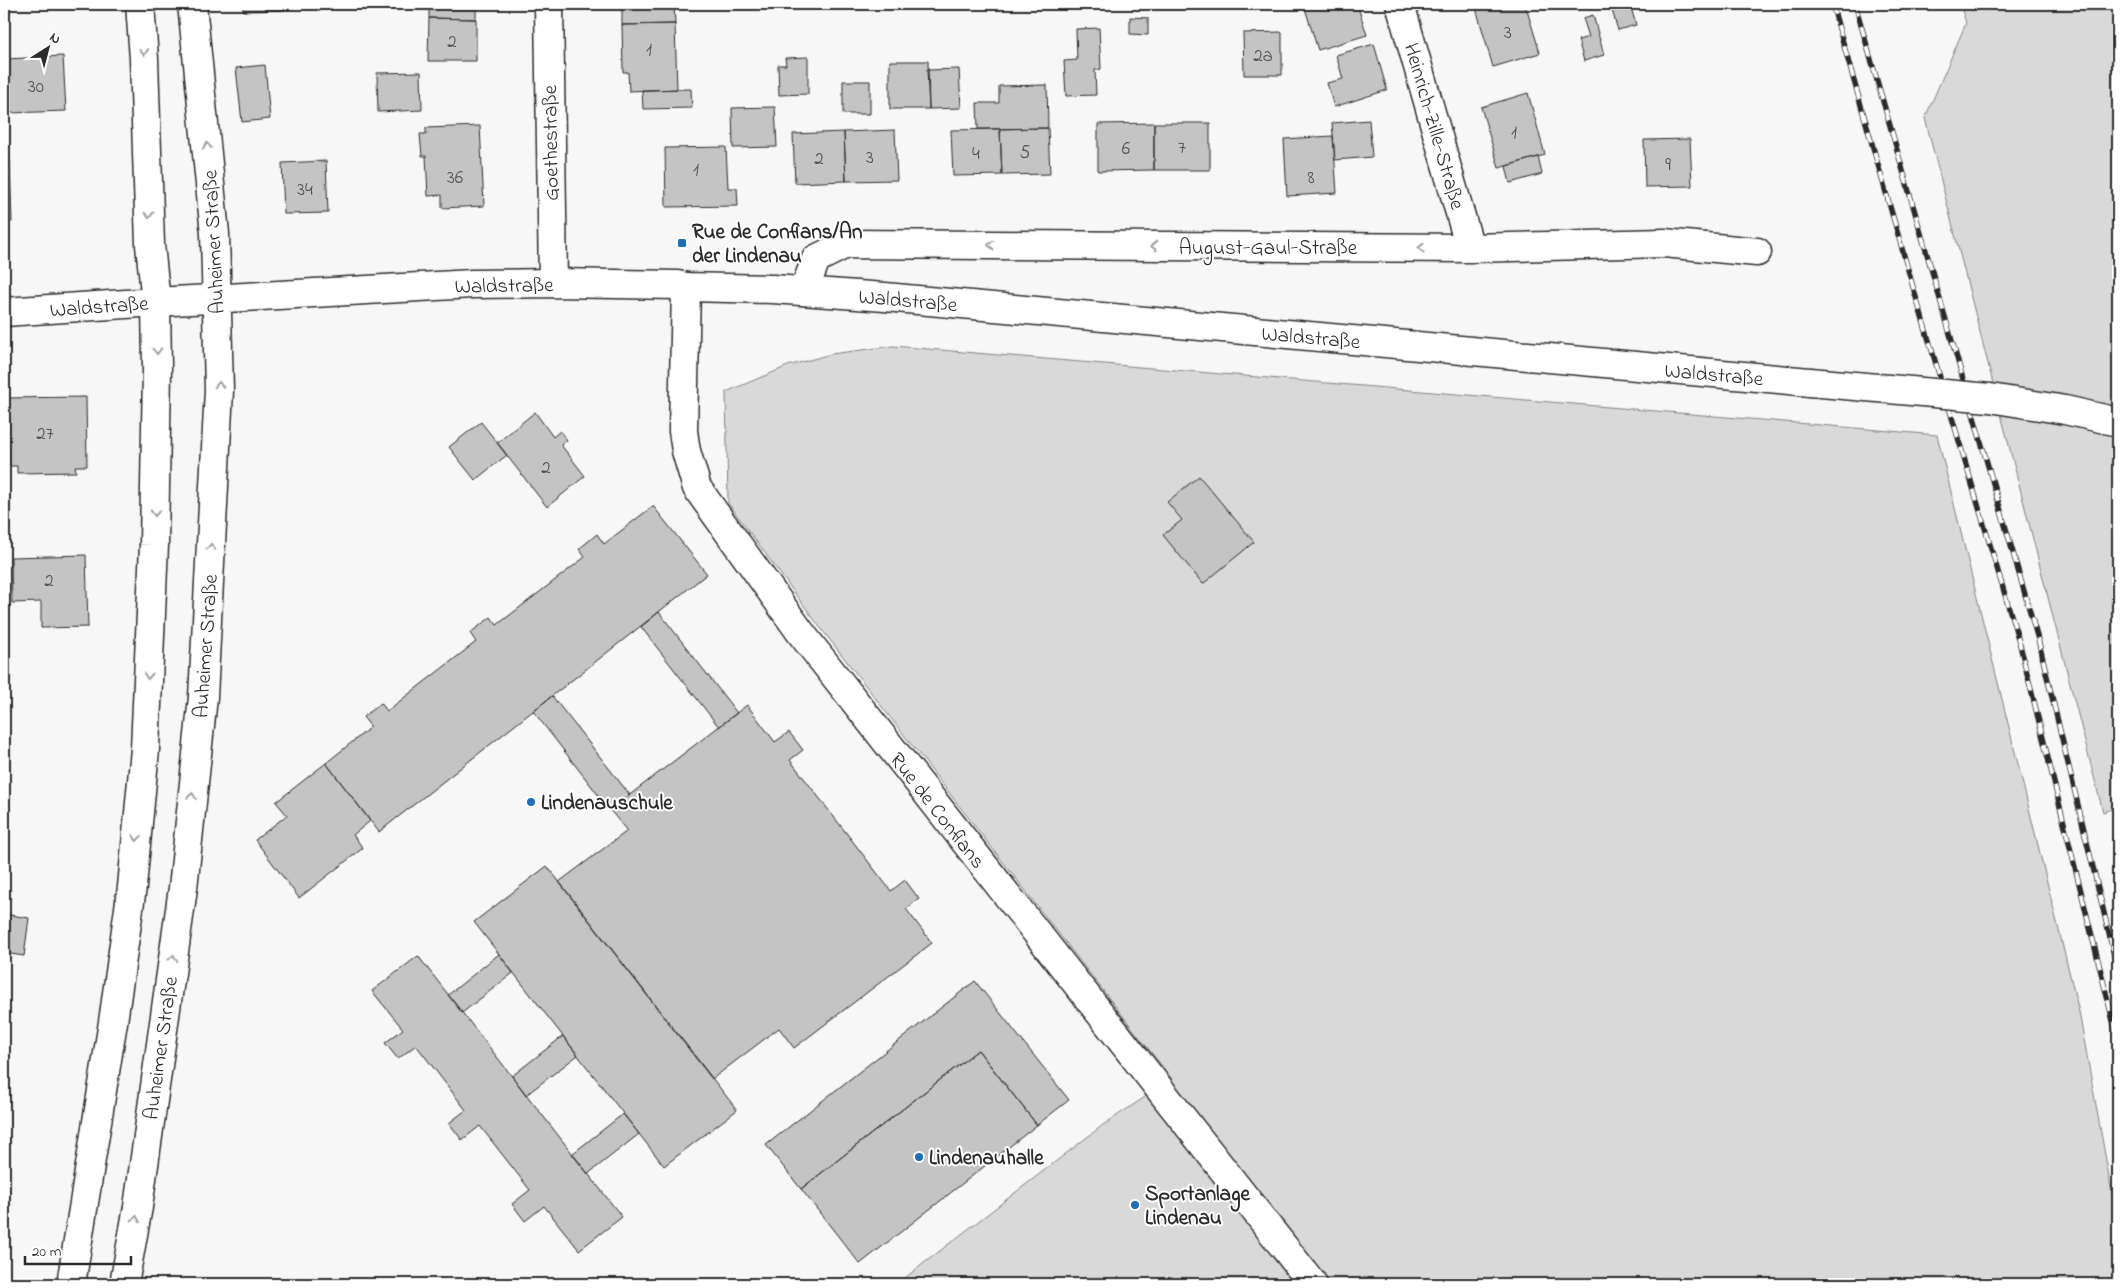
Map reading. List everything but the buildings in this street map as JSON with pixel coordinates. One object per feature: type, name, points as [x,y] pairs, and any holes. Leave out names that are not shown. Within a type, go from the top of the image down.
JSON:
[{"type":"main road","points":[[71,1284],[116,1003],[132,887],[145,749],[154,535],[156,302],[150,245],[144,59],[140,4]]},
{"type":"main road","name":"Auheimer Straße","points":[[124,1284],[138,1206],[183,888],[202,697],[219,390],[215,234],[192,4]]},
{"type":"main road","name":"Goethestraße","points":[[549,4],[553,283]]},
{"type":"main road","name":"Heinrich-Zille-Straße","points":[[1400,4],[1470,248]]},
{"type":"main road","name":"August-Gaul-Straße","points":[[804,291],[816,259],[846,244],[1470,248],[1664,243],[1714,246],[1757,252]]},
{"type":"main road","name":"Waldstraße","points":[[4,312],[472,284],[678,285],[686,288],[804,291],[1990,398],[2065,410],[2118,422]]},
{"type":"main road","name":"Rue de Conflans","points":[[686,288],[683,432],[686,450],[698,488],[801,633],[903,766],[1313,1284]]},
{"type":"shaded area","points":[[1960,4],[2118,4],[2118,807],[2103,812],[1925,118],[1966,23]]},
{"type":"shaded area","points":[[893,346],[1937,435],[2079,1012],[2118,1226],[2118,1284],[897,1284],[1103,1125],[1172,1079],[816,622],[728,503],[726,392],[788,366],[831,354]]},
{"type":"railway","points":[[1832,4],[1913,287],[2020,645],[2118,1041]]},
{"type":"railway","points":[[1855,4],[2039,643],[2118,971]]},
{"type":"place","name":"Rue de Conflans/An der Lindenau","points":[[682,243]]},
{"type":"place","name":"Lindenauschule","points":[[531,802]]},
{"type":"place","name":"Lindenauhalle","points":[[919,1157]]},
{"type":"place","name":"Sportanlage Lindenau","points":[[1135,1205]]}]
